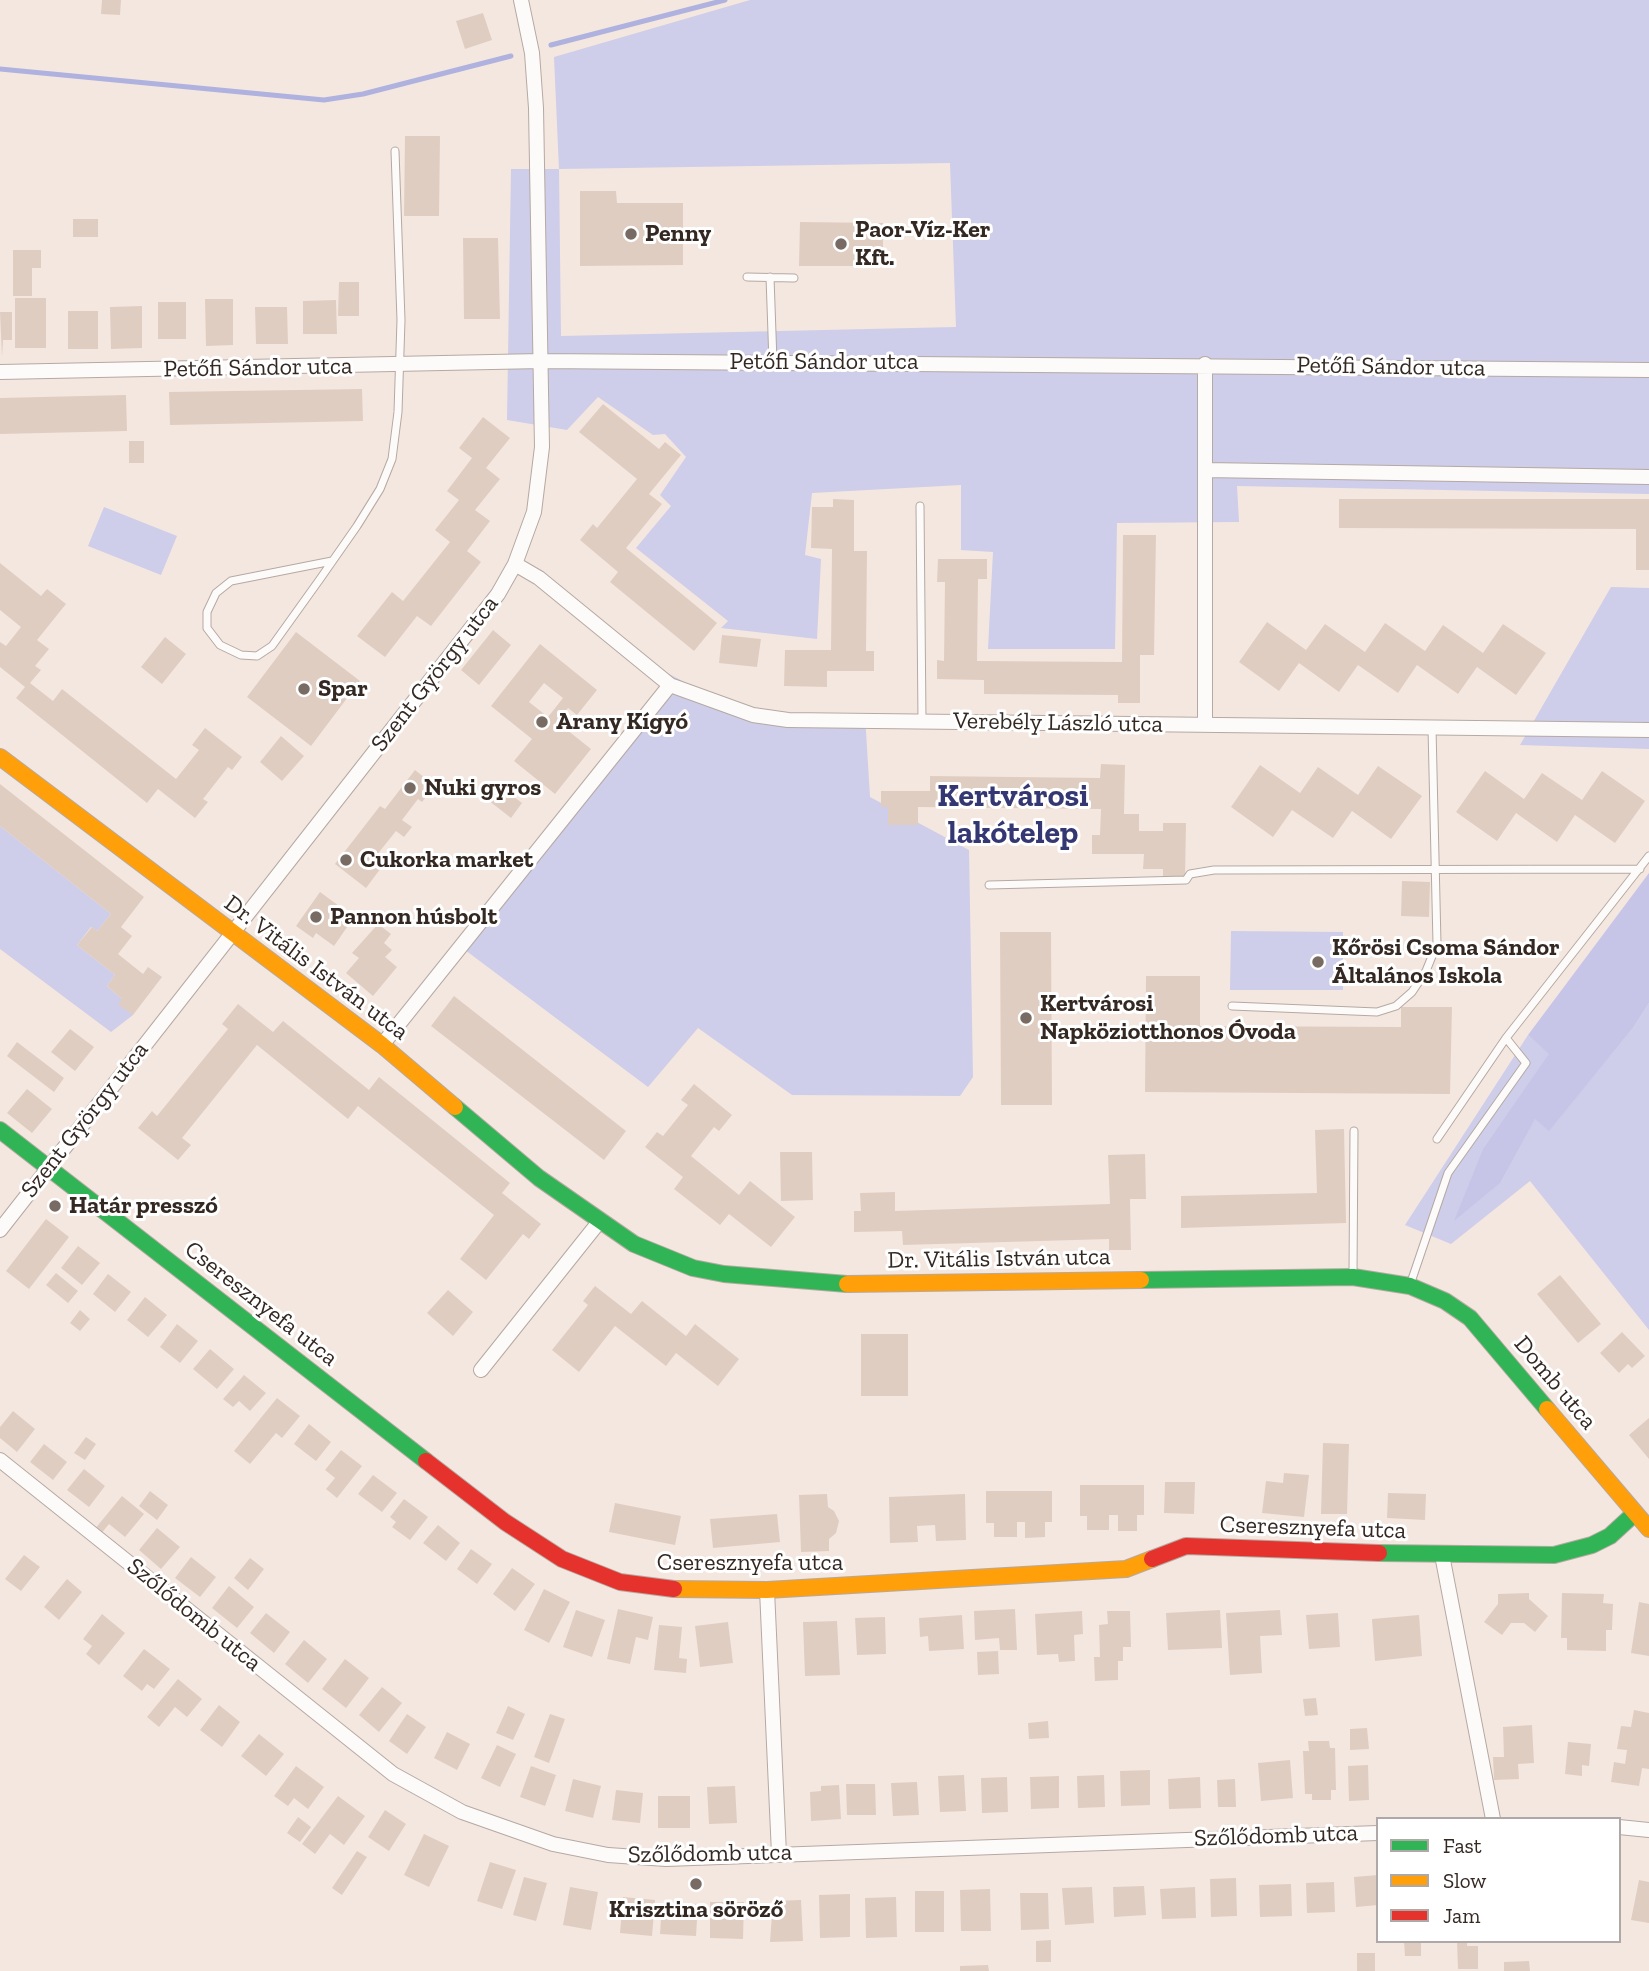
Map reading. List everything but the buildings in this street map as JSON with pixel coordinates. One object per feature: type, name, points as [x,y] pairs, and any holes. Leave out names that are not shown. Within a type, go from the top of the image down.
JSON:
[{"type":"street","name":"Szent György utca","points":[[0,1230],[498,594],[515,564],[534,512],[541,481],[536,108],[533,53],[521,0]]},
{"type":"street","name":"Petőfi Sándor utca","points":[[0,372],[399,366],[541,360],[1649,370]]},
{"type":"street","points":[[1205,364],[1205,725]]},
{"type":"street","points":[[1205,470],[1649,477]]},
{"type":"street","name":"Verebély László utca","points":[[515,564],[539,578],[670,685],[753,715],[788,720],[1649,730]]},
{"type":"street","points":[[382,1045],[670,685]]},
{"type":"street","name":"Dr. Vitális István utca","points":[[0,757],[382,1045],[539,1178],[599,1223],[634,1244],[692,1268],[821,1284],[1353,1277],[1410,1286]]},
{"type":"street","name":"Cseresznyefa utca","points":[[0,1130],[505,1522],[562,1559],[591,1573],[654,1588],[767,1590],[1126,1569],[1186,1546],[1442,1555],[1554,1555],[1574,1551],[1610,1536],[1634,1514]]},
{"type":"street","points":[[481,1370],[599,1223]]},
{"type":"street","name":"Domb utca","points":[[1410,1286],[1445,1301],[1470,1318],[1649,1529]]},
{"type":"street","name":"Szőlődomb utca","points":[[0,1460],[393,1774],[426,1794],[506,1829],[553,1844],[608,1855],[666,1859],[1376,1832]]},
{"type":"street","points":[[1442,1555],[1493,1817]]},
{"type":"street","points":[[767,1590],[779,1854]]},
{"type":"street","points":[[1621,1827],[1649,1830]]},
{"type":"lane","points":[[332,561],[250,575],[231,581],[216,593],[207,612],[207,628],[220,645],[241,655],[257,656],[272,646],[332,561],[380,489],[391,459],[399,366],[401,320],[395,151]]},
{"type":"lane","points":[[747,277],[794,278]]},
{"type":"lane","points":[[770,277],[773,362]]},
{"type":"lane","points":[[920,506],[922,721]]},
{"type":"lane","points":[[1232,1006],[1377,1012],[1396,1006],[1412,992],[1435,953],[1437,869],[1432,728]]},
{"type":"lane","points":[[1437,1139],[1506,1038],[1649,856]]},
{"type":"lane","points":[[989,885],[1186,880],[1190,874],[1214,870],[1640,869]]},
{"type":"lane","points":[[1410,1286],[1448,1173],[1526,1063],[1506,1038]]},
{"type":"lane","points":[[1353,1277],[1354,1131]]},
{"type":"shaded area","points":[[750,0],[1649,0],[1649,494],[1237,486],[1239,522],[1117,523],[1115,649],[988,649],[993,552],[961,550],[961,485],[812,493],[805,555],[821,559],[817,639],[721,628],[728,621],[636,548],[671,506],[660,495],[686,457],[665,434],[653,435],[598,397],[567,430],[507,420],[511,169],[559,169],[554,57]],"holes":[[[950,163],[956,327],[561,336],[559,169]]]},
{"type":"shaded area","points":[[104,507],[177,536],[161,575],[88,546]]},
{"type":"shaded area","points":[[1611,587],[1649,588],[1649,749],[1520,745]]},
{"type":"shaded area","points":[[669,674],[727,704],[774,716],[865,715],[870,797],[969,850],[973,1077],[960,1096],[792,1095],[698,1028],[648,1087],[457,944]]},
{"type":"shaded area","points":[[0,826],[111,914],[97,931],[91,927],[77,945],[115,975],[107,986],[122,999],[133,1015],[111,1032],[0,949]]},
{"type":"shaded area","points":[[1649,873],[1649,1003],[1633,1028],[1549,1131],[1535,1119],[1501,1182],[1454,1221],[1484,1147],[1549,1054],[1528,1035]]},
{"type":"shaded area","points":[[1231,931],[1343,932],[1343,990],[1230,990]]},
{"type":"shaded area","points":[[1649,1003],[1649,1330],[1530,1181],[1451,1244],[1405,1225],[1528,1035],[1550,1054],[1484,1147],[1501,1182],[1535,1118],[1549,1130],[1633,1028]]},
{"type":"waterway","points":[[551,45],[725,0]]},
{"type":"waterway","points":[[0,69],[324,100],[363,94],[511,56]]},
{"type":"traffic: fast","points":[[455,1107],[539,1178],[634,1244],[693,1268],[724,1274],[847,1284]]},
{"type":"traffic: fast","points":[[0,1130],[426,1461]]},
{"type":"traffic: fast","points":[[1141,1280],[1353,1277],[1410,1286],[1445,1301],[1470,1318],[1547,1409]]},
{"type":"traffic: fast","points":[[1379,1553],[1554,1555],[1592,1545],[1610,1536],[1634,1514]]},
{"type":"traffic: slow","points":[[0,757],[382,1045],[455,1107]]},
{"type":"traffic: slow","points":[[847,1284],[1141,1280]]},
{"type":"traffic: slow","points":[[1547,1409],[1649,1529]]},
{"type":"traffic: slow","points":[[674,1589],[767,1590],[1126,1569],[1152,1559]]},
{"type":"traffic: jam","points":[[426,1461],[505,1522],[562,1559],[620,1582],[674,1589]]},
{"type":"traffic: jam","points":[[1152,1559],[1186,1546],[1379,1553]]},
{"type":"place","name":"Penny","points":[[631,234]]},
{"type":"place","name":"Paor-Víz-Ker Kft.","points":[[841,244]]},
{"type":"place","name":"Spar","points":[[304,689]]},
{"type":"place","name":"Arany Kígyó","points":[[542,722]]},
{"type":"place","name":"Nuki gyros","points":[[410,788]]},
{"type":"place","name":"Cukorka market","points":[[346,860]]},
{"type":"place","name":"Pannon húsbolt","points":[[316,917]]},
{"type":"place","name":"Kőrösi Csoma Sándor Általános Iskola","points":[[1318,962]]},
{"type":"place","name":"Kertvárosi Napköziotthonos Óvoda","points":[[1026,1018]]},
{"type":"place","name":"Határ presszó","points":[[55,1206]]},
{"type":"place","name":"Krisztina söröző","points":[[696,1884]]},
{"type":"district","name":"Kertvárosi lakótelep","points":[[1013,816]]}]
